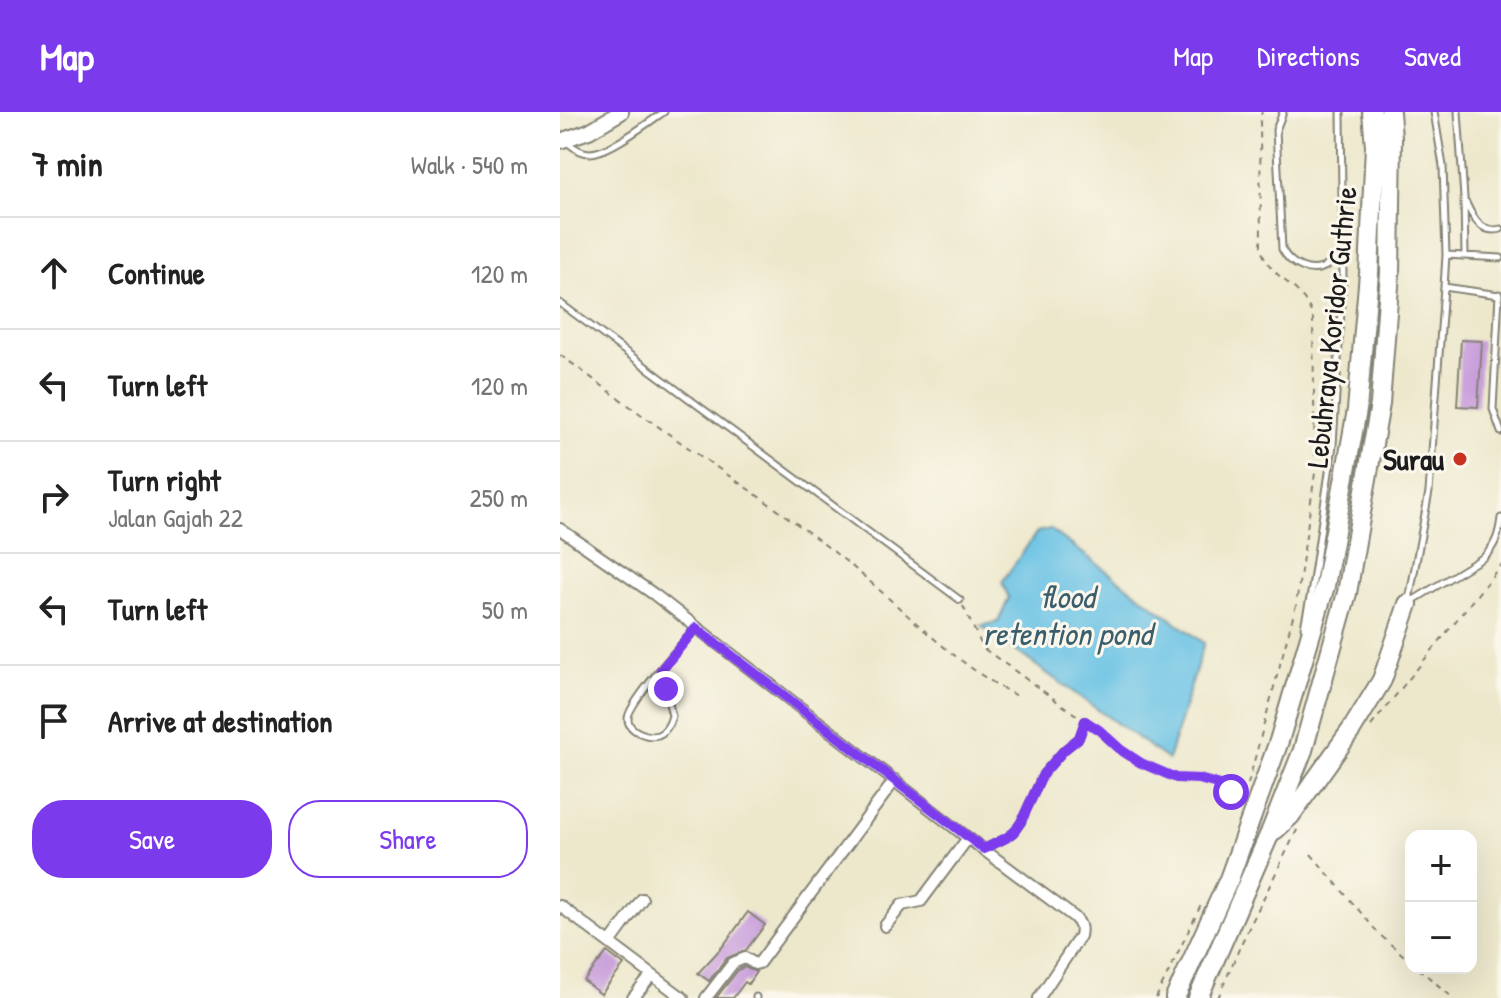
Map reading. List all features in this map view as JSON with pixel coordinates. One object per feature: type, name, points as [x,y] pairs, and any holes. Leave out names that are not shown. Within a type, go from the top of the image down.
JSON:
[{"type":"highway","name":"Lebuhraya Koridor Guthrie","points":[[1175,998],[1229,879],[1279,741],[1325,586],[1357,410],[1369,273],[1375,146],[1372,112]]},
{"type":"highway","name":"Lebuhraya Koridor Guthrie","points":[[1198,998],[1303,750],[1347,593],[1380,404],[1390,273],[1390,112]]},
{"type":"highway","points":[[1270,833],[1290,816],[1352,729],[1382,680],[1408,604]]},
{"type":"street","points":[[562,141],[589,131],[621,112]]},
{"type":"street","points":[[560,529],[655,595],[1074,917],[1082,929],[1076,943],[1039,998]]},
{"type":"street","points":[[706,998],[736,960],[745,958],[759,963],[895,780]]},
{"type":"street","points":[[885,926],[902,905],[921,901],[968,838]]},
{"type":"street","points":[[610,943],[642,899]]},
{"type":"street","points":[[560,906],[683,998]]},
{"type":"street","points":[[633,998],[652,975]]},
{"type":"lane","points":[[562,141],[575,149],[593,153],[623,139],[664,112]]},
{"type":"lane","points":[[1283,112],[1276,130],[1282,249],[1296,265],[1312,269],[1327,266],[1342,249]]},
{"type":"lane","points":[[1408,604],[1429,492],[1446,255],[1443,166],[1434,112]]},
{"type":"lane","points":[[1458,112],[1465,256]]},
{"type":"lane","points":[[1302,634],[1312,588],[1333,445],[1343,277],[1340,113]]},
{"type":"lane","points":[[1464,198],[1474,219],[1483,228],[1501,229]]},
{"type":"lane","points":[[1446,255],[1501,258]]},
{"type":"lane","points":[[1444,287],[1500,295],[1493,409],[1501,432]]},
{"type":"lane","points":[[560,303],[960,600]]},
{"type":"lane","points":[[1408,604],[1484,557],[1499,536],[1501,518]]},
{"type":"lane","points":[[661,670],[671,723],[658,735],[635,731],[627,718],[640,696],[661,670],[696,628]]},
{"type":"lane","points":[[1279,741],[1299,650]]},
{"type":"lane","points":[[990,854],[1014,832],[1043,774],[1079,738],[1085,721]]},
{"type":"path","points":[[1247,785],[1296,605],[1315,473],[1313,319],[1310,306],[1303,295],[1265,263],[1261,249],[1262,112]]},
{"type":"path","points":[[560,355],[796,523],[841,557],[951,652],[1000,688],[1021,698]]},
{"type":"path","points":[[1371,726],[1501,565]]},
{"type":"path","points":[[960,600],[983,648],[1099,730],[1121,750],[1141,763],[1176,778],[1199,779],[1224,786],[1231,792]]},
{"type":"path","points":[[1218,998],[1298,827]]},
{"type":"path","points":[[1311,854],[1379,934],[1405,957]]},
{"type":"path","points":[[1156,998],[1203,900]]},
{"type":"path","points":[[1425,974],[1453,998]]},
{"type":"water","name":"flood retention pond","points":[[1050,529],[1204,643],[1168,760],[981,626],[998,622],[1009,598],[1002,582],[1037,532]]},
{"type":"building","points":[[1461,340],[1482,341],[1478,407],[1457,406]]},
{"type":"building","points":[[748,912],[765,925],[746,950],[727,958],[709,981],[698,973]]},
{"type":"building","points":[[607,952],[624,965],[601,994],[584,981]]},
{"type":"building","points":[[744,967],[756,972],[748,984],[745,982],[733,998],[716,998],[738,970]]},
{"type":"place","name":"Surau","points":[[1460,459]]},
{"type":"route","points":[[666,689],[661,670],[696,628],[984,849],[1014,832],[1043,774],[1079,738],[1085,721],[1141,763],[1176,778],[1199,779],[1224,786],[1231,792]]}]
